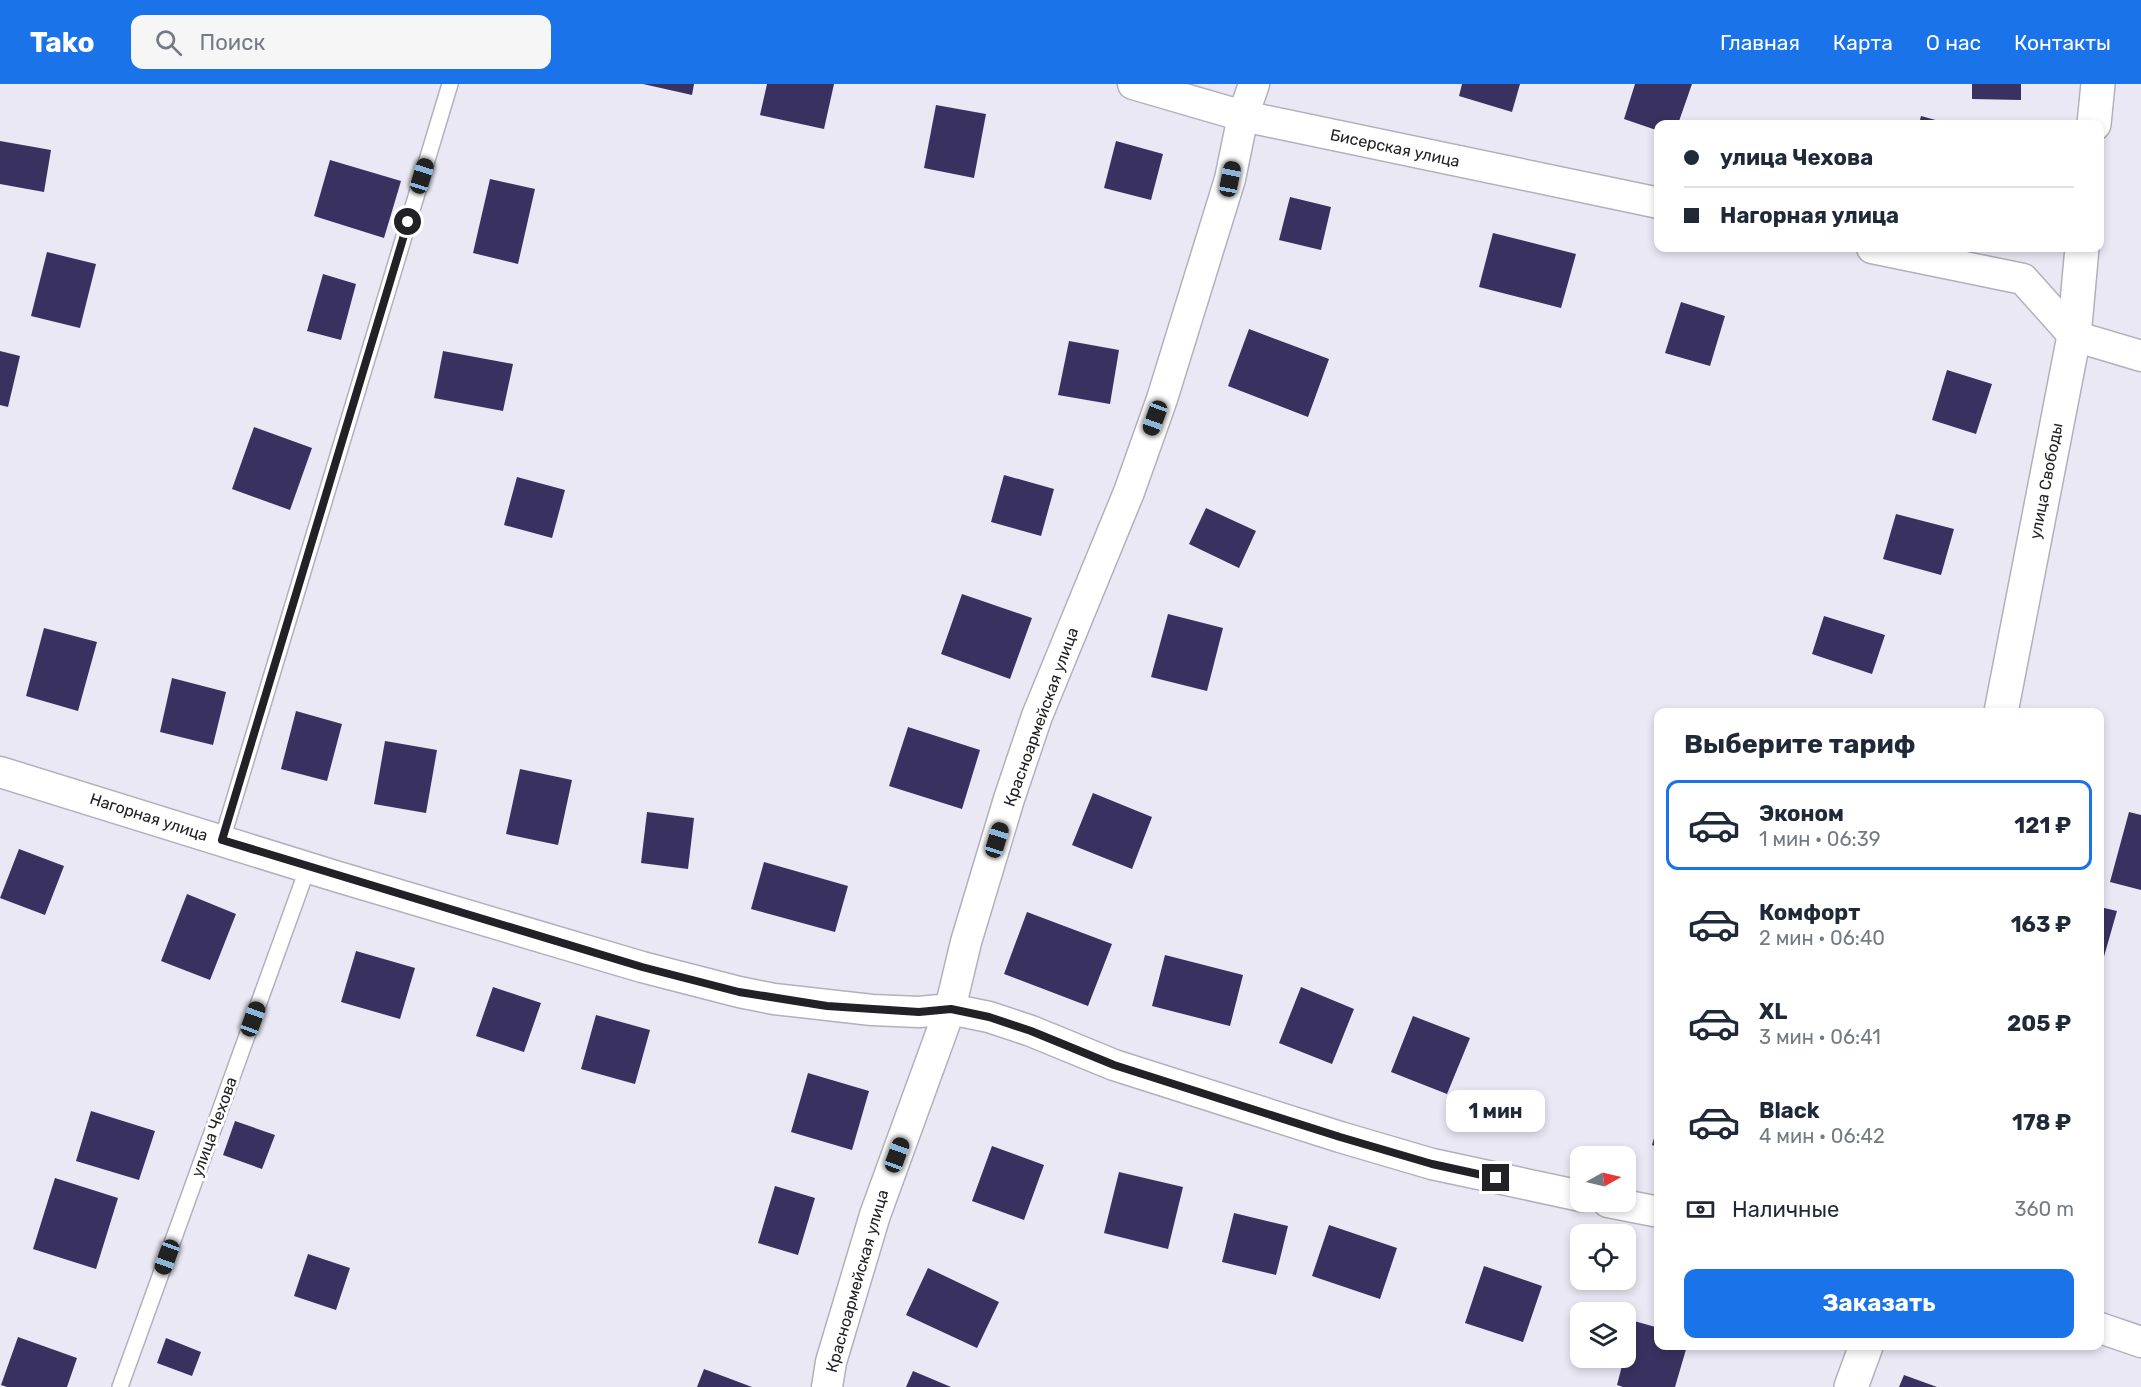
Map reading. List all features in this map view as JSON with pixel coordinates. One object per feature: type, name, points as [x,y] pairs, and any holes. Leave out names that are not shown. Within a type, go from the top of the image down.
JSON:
[{"type":"street","name":"Бисерская улица","points":[[1133,84],[1243,116],[1654,202]]},
{"type":"street","name":"Красноармейская улица","points":[[827,1387],[831,1362],[875,1215],[951,1009],[966,942],[1009,799],[1037,716],[1129,492],[1161,399],[1230,179],[1243,116],[1254,84]]},
{"type":"street","points":[[2094,120],[2098,84]]},
{"type":"street","points":[[1891,252],[2023,279],[2074,336],[2141,356]]},
{"type":"street","name":"улица Свободы","points":[[2002,708],[2074,336],[2082,252]]},
{"type":"street","name":"Нагорная улица","points":[[0,772],[642,967],[774,999],[872,1010],[919,1012],[951,1009],[999,1020],[1114,1065],[1340,1137],[1432,1164],[1570,1194]]},
{"type":"street","points":[[1636,1207],[1654,1211]]},
{"type":"street","points":[[2104,1329],[2141,1342]]},
{"type":"street","points":[[1851,1387],[1865,1350]]},
{"type":"lane","points":[[222,840],[450,84]]},
{"type":"lane","name":"улица Чехова","points":[[120,1387],[308,867]]},
{"type":"building","points":[[643,84],[694,84],[692,95]]},
{"type":"building","points":[[767,84],[834,84],[824,129],[760,115]]},
{"type":"building","points":[[1462,84],[1520,84],[1512,112],[1459,96]]},
{"type":"building","points":[[1635,84],[1692,84],[1679,120],[1654,120],[1654,129],[1624,119]]},
{"type":"building","points":[[1972,84],[2021,84],[2021,100],[1972,99]]},
{"type":"building","points":[[936,105],[986,114],[974,178],[924,168]]},
{"type":"building","points":[[1921,116],[1936,120],[1920,120]]},
{"type":"building","points":[[0,141],[51,150],[44,192],[0,184]]},
{"type":"building","points":[[1116,141],[1163,154],[1151,200],[1104,188]]},
{"type":"building","points":[[330,160],[401,181],[384,238],[314,216]]},
{"type":"building","points":[[490,179],[535,189],[518,264],[473,253]]},
{"type":"building","points":[[1290,197],[1331,207],[1321,250],[1279,240]]},
{"type":"building","points":[[1493,233],[1576,254],[1561,308],[1479,287]]},
{"type":"building","points":[[47,252],[96,264],[80,328],[31,316]]},
{"type":"building","points":[[323,274],[356,284],[341,340],[307,331]]},
{"type":"building","points":[[1681,302],[1725,316],[1710,366],[1665,353]]},
{"type":"building","points":[[1249,329],[1329,359],[1308,417],[1228,386]]},
{"type":"building","points":[[1069,341],[1119,350],[1110,404],[1058,395]]},
{"type":"building","points":[[0,351],[20,356],[8,407],[0,405]]},
{"type":"building","points":[[443,351],[513,364],[503,411],[434,398]]},
{"type":"building","points":[[1947,370],[1992,384],[1976,434],[1932,420]]},
{"type":"building","points":[[254,427],[312,448],[290,510],[232,489]]},
{"type":"building","points":[[1004,475],[1054,489],[1041,536],[991,522]]},
{"type":"building","points":[[517,477],[565,490],[552,538],[504,525]]},
{"type":"building","points":[[1206,508],[1256,531],[1239,568],[1189,544]]},
{"type":"building","points":[[1896,514],[1954,529],[1941,575],[1883,559]]},
{"type":"building","points":[[962,594],[1032,618],[1010,679],[941,654]]},
{"type":"building","points":[[1168,614],[1223,628],[1207,691],[1151,677]]},
{"type":"building","points":[[1824,616],[1885,635],[1872,674],[1812,654]]},
{"type":"building","points":[[44,628],[97,642],[78,711],[26,696]]},
{"type":"building","points":[[172,678],[226,692],[213,745],[160,732]]},
{"type":"building","points":[[296,711],[342,724],[327,781],[281,769]]},
{"type":"building","points":[[908,727],[980,750],[962,809],[889,786]]},
{"type":"building","points":[[385,741],[437,750],[426,813],[374,804]]},
{"type":"building","points":[[520,769],[572,780],[558,845],[506,834]]},
{"type":"building","points":[[1093,793],[1152,817],[1132,869],[1072,845]]},
{"type":"building","points":[[647,812],[694,818],[688,869],[641,863]]},
{"type":"building","points":[[2129,812],[2141,815],[2141,890],[2110,882]]},
{"type":"building","points":[[19,849],[64,866],[45,915],[0,898]]},
{"type":"building","points":[[764,862],[848,886],[835,932],[751,909]]},
{"type":"building","points":[[187,894],[236,914],[210,980],[161,961]]},
{"type":"building","points":[[2104,908],[2117,911],[2104,956]]},
{"type":"building","points":[[1027,912],[1112,944],[1088,1006],[1004,974]]},
{"type":"building","points":[[356,951],[415,968],[400,1019],[341,1002]]},
{"type":"building","points":[[1165,955],[1243,975],[1230,1026],[1152,1006]]},
{"type":"building","points":[[493,987],[541,1003],[524,1052],[476,1036]]},
{"type":"building","points":[[1301,987],[1354,1009],[1332,1064],[1279,1043]]},
{"type":"building","points":[[596,1015],[650,1030],[635,1084],[581,1069]]},
{"type":"building","points":[[1413,1016],[1470,1038],[1447,1094],[1391,1072]]},
{"type":"building","points":[[808,1073],[869,1091],[852,1150],[791,1132]]},
{"type":"building","points":[[91,1111],[155,1131],[139,1180],[76,1161]]},
{"type":"building","points":[[235,1121],[275,1135],[262,1169],[223,1155]]},
{"type":"building","points":[[992,1146],[1044,1165],[1024,1220],[972,1201]]},
{"type":"building","points":[[1119,1172],[1183,1187],[1168,1249],[1104,1233]]},
{"type":"building","points":[[55,1178],[118,1198],[96,1269],[33,1249]]},
{"type":"building","points":[[775,1186],[815,1198],[798,1255],[758,1243]]},
{"type":"building","points":[[1234,1213],[1288,1226],[1276,1275],[1222,1262]]},
{"type":"building","points":[[1329,1225],[1397,1248],[1380,1299],[1312,1276]]},
{"type":"building","points":[[308,1254],[350,1268],[336,1310],[294,1296]]},
{"type":"building","points":[[1484,1266],[1542,1286],[1523,1342],[1465,1323]]},
{"type":"building","points":[[928,1268],[999,1302],[977,1348],[906,1315]]},
{"type":"building","points":[[1636,1322],[1654,1327],[1654,1350],[1686,1350],[1675,1387],[1617,1385],[1621,1368],[1636,1368]]},
{"type":"building","points":[[18,1337],[77,1358],[67,1387],[7,1387],[1,1385]]},
{"type":"building","points":[[166,1338],[201,1352],[192,1376],[157,1363]]},
{"type":"building","points":[[704,1369],[752,1387],[697,1387]]},
{"type":"building","points":[[913,1371],[951,1387],[906,1387]]},
{"type":"building","points":[[1904,1375],[1937,1387],[1899,1387]]},
{"type":"route","points":[[408,222],[222,840],[642,967],[739,992],[827,1006],[919,1012],[951,1009],[989,1017],[1031,1031],[1114,1065],[1340,1137],[1432,1164],[1496,1178]]}]
